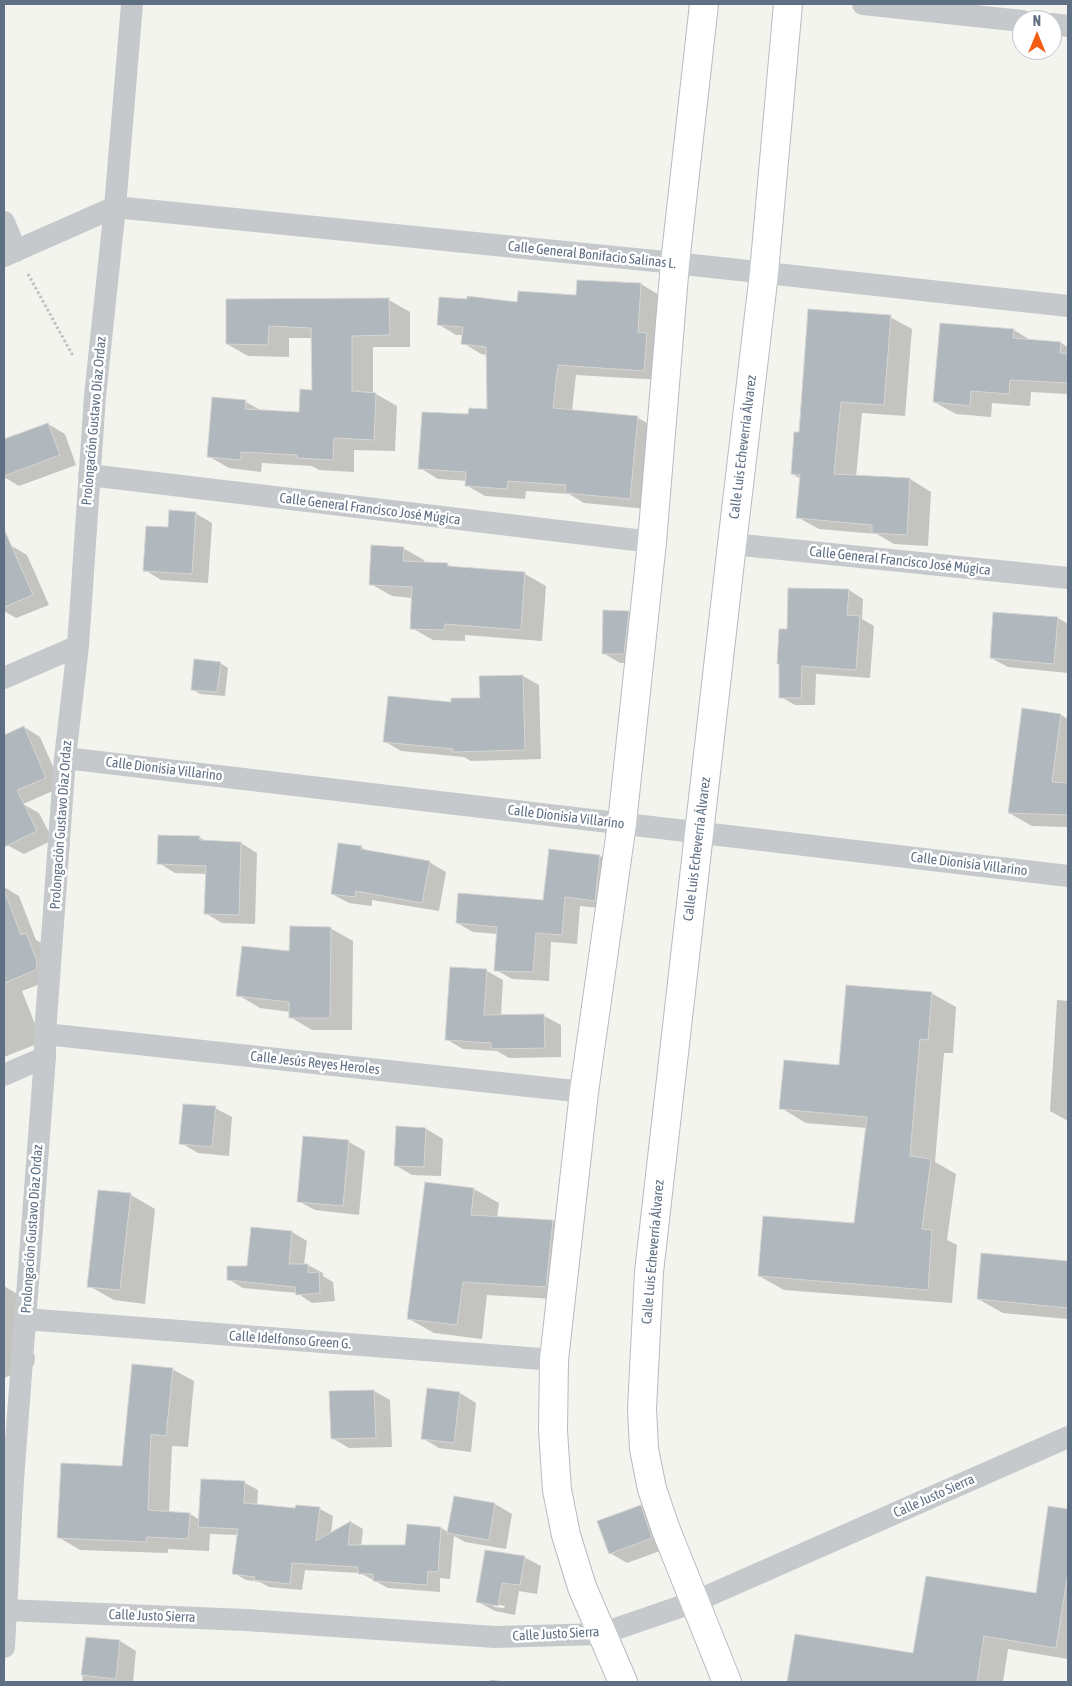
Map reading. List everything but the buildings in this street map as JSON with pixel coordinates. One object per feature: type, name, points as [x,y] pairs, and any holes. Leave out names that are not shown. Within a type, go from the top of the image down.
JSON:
[{"type":"street","name":"Prolongación Gustavo Díaz Ordaz","points":[[4,1647],[8,1482],[25,1319],[65,758],[78,646],[95,396],[132,4]]},
{"type":"street","points":[[623,1682],[582,1587],[566,1535],[557,1490],[553,1431],[554,1360],[584,1092],[622,823],[652,542],[676,263],[704,4]]},
{"type":"street","name":"Calle Luis Echeverría Álvarez","points":[[727,1682],[694,1602],[652,1489],[644,1449],[642,1409],[649,1272],[764,273],[788,4]]},
{"type":"street","points":[[863,4],[1012,20]]},
{"type":"street","points":[[4,222],[10,254],[114,207]]},
{"type":"street","name":"Calle General Bonifacio Salinas L.","points":[[114,207],[676,263],[1068,306]]},
{"type":"street","name":"Calle General Francisco José Múgica","points":[[89,475],[652,542]]},
{"type":"street","name":"Calle General Francisco José Múgica","points":[[732,544],[1068,578]]},
{"type":"street","points":[[4,678],[78,646]]},
{"type":"street","name":"Calle Dionisia Villarino","points":[[65,758],[1068,876]]},
{"type":"street","name":"Calle Jesús Reyes Heroles","points":[[45,1034],[584,1092]]},
{"type":"street","points":[[4,1075],[45,1057]]},
{"type":"street","name":"Calle Idelfonso Green G.","points":[[25,1319],[554,1360]]},
{"type":"street","name":"Calle Justo Sierra","points":[[6,1610],[246,1620],[494,1637],[601,1634],[694,1602],[1068,1437]]},
{"type":"path","points":[[10,254],[95,396]]}]
